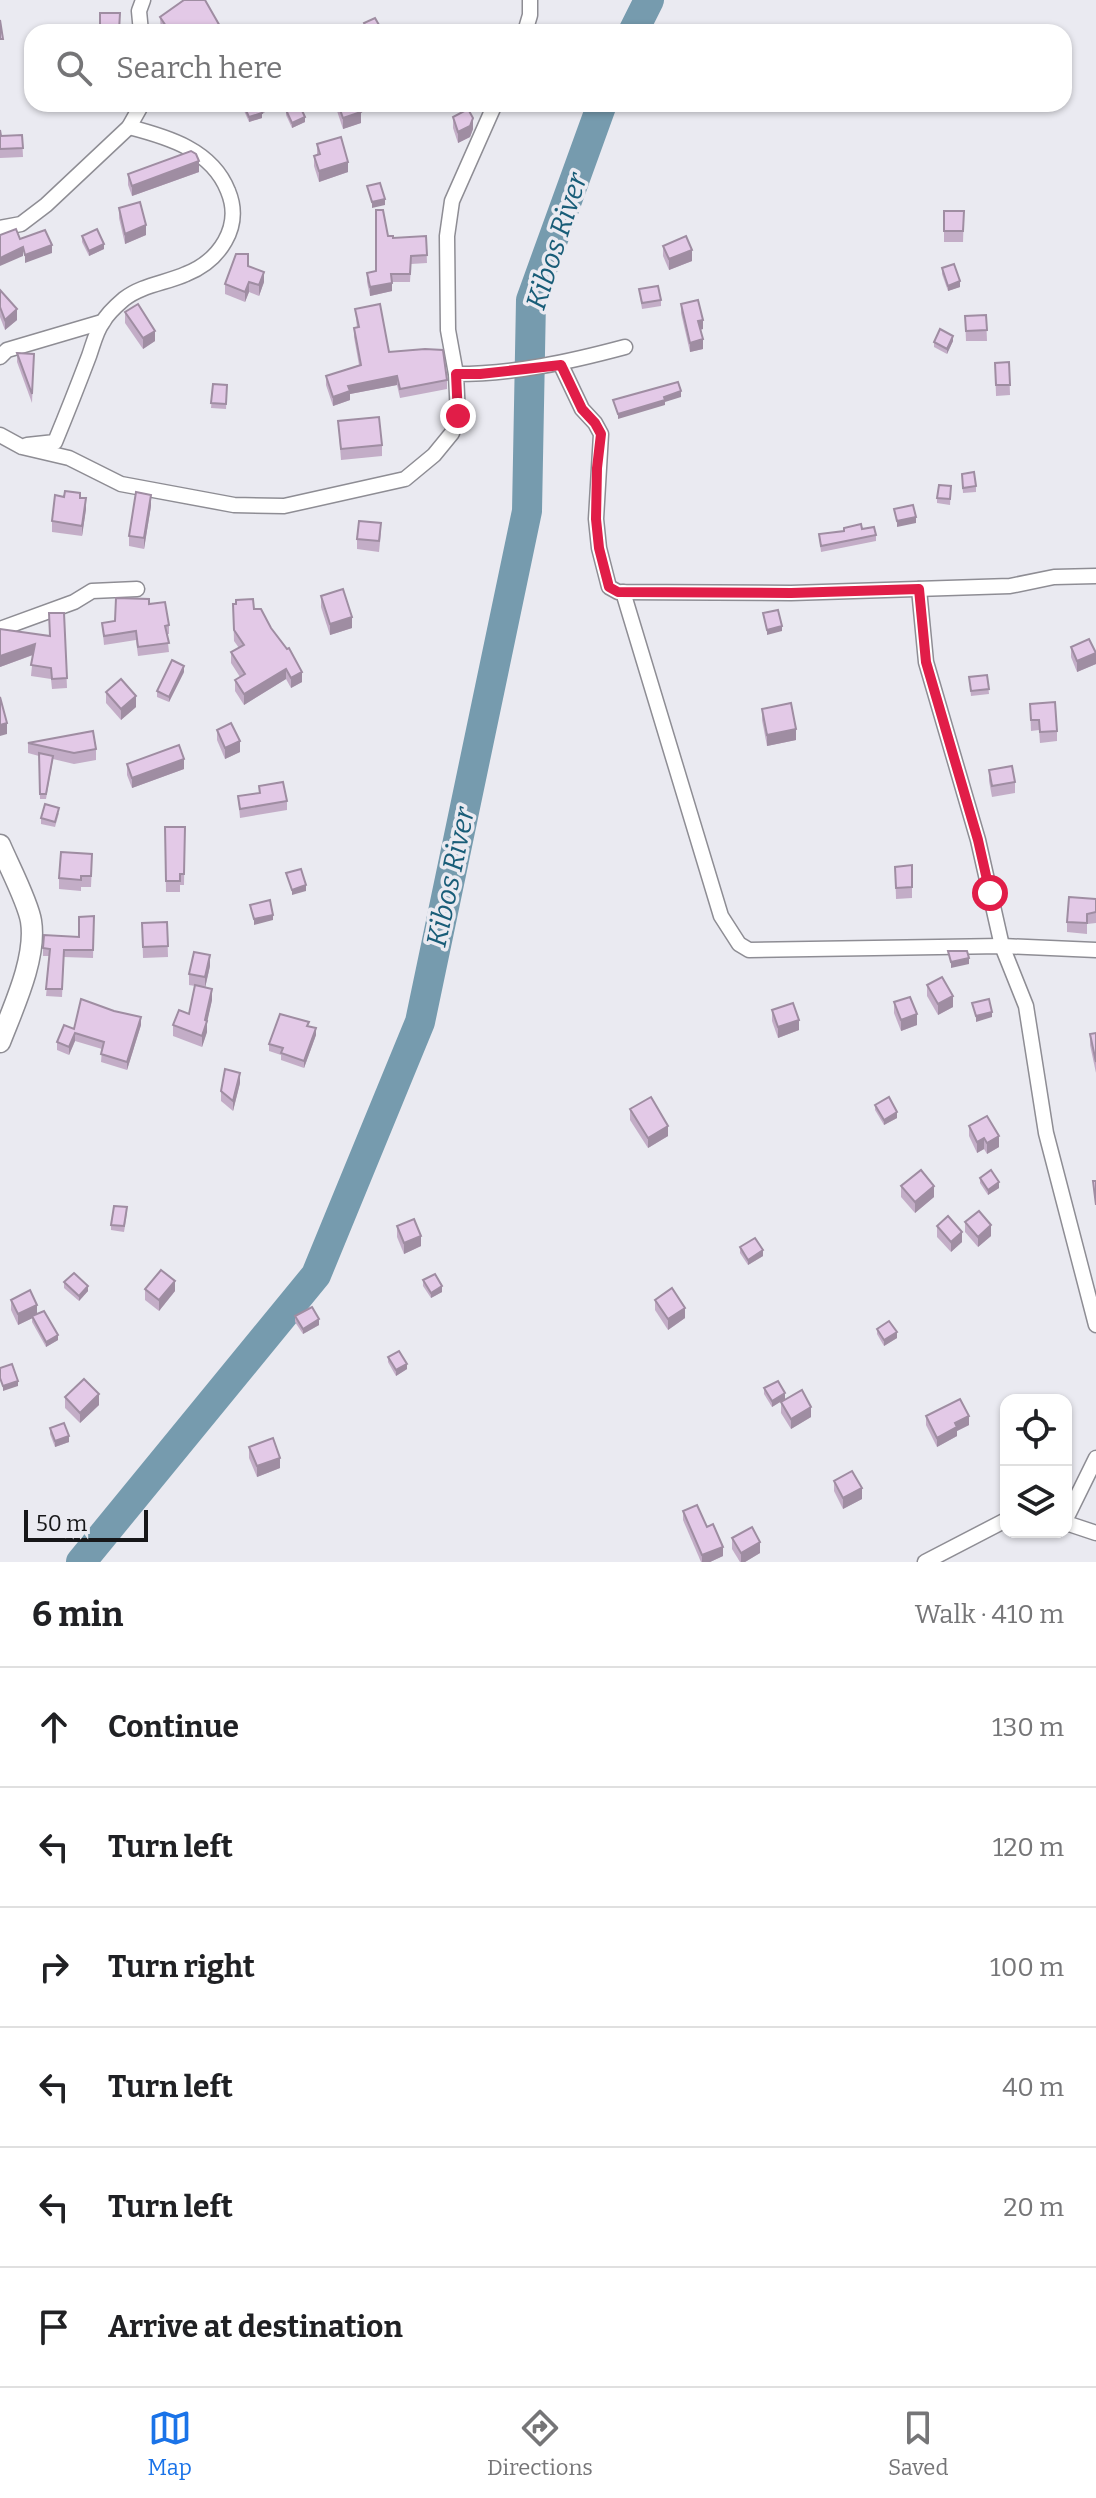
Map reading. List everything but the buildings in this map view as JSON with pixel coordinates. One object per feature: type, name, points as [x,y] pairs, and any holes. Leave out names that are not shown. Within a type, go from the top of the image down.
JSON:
[{"type":"main road","points":[[0,845],[31,921],[30,952],[20,991],[0,1042]]},
{"type":"street","points":[[140,24],[139,11],[143,0]]},
{"type":"street","points":[[527,24],[530,0]]},
{"type":"street","points":[[0,228],[21,224],[46,205],[129,127],[137,112]]},
{"type":"street","points":[[0,435],[22,447],[69,458],[121,484],[234,505],[284,506],[405,479],[434,455],[452,433],[458,416],[456,374],[448,330],[447,236],[452,201],[491,112]]},
{"type":"street","points":[[22,447],[55,442],[102,322],[124,299],[154,284],[187,274],[209,261],[228,239],[233,219],[227,188],[215,171],[192,148],[172,138],[129,127]]},
{"type":"street","points":[[0,357],[7,350],[102,322]]},
{"type":"street","points":[[456,374],[554,365],[625,347]]},
{"type":"street","points":[[554,365],[601,434],[596,519],[599,548],[609,587],[623,592],[791,593],[1010,586],[1054,577],[1096,576]]},
{"type":"street","points":[[0,629],[74,602],[92,591],[137,589]]},
{"type":"street","points":[[919,589],[926,662],[978,840],[1002,946],[1026,1006],[1046,1133],[1096,1325]]},
{"type":"street","points":[[623,592],[721,916],[739,944],[749,950],[1002,946],[1096,950]]},
{"type":"street","points":[[1072,1508],[1096,1458]]},
{"type":"street","points":[[925,1562],[1000,1523]]},
{"type":"street","points":[[1072,1523],[1096,1533]]},
{"type":"waterway","name":"Kibos River","points":[[637,24],[649,0]]},
{"type":"waterway","name":"Kibos River","points":[[81,1562],[316,1275],[420,1022],[527,511],[531,300],[599,112]]},
{"type":"route","points":[[458,416],[456,374],[561,365],[582,409],[601,434],[596,519],[599,548],[609,587],[618,592],[791,593],[919,589],[926,662],[978,840],[990,893]]}]
